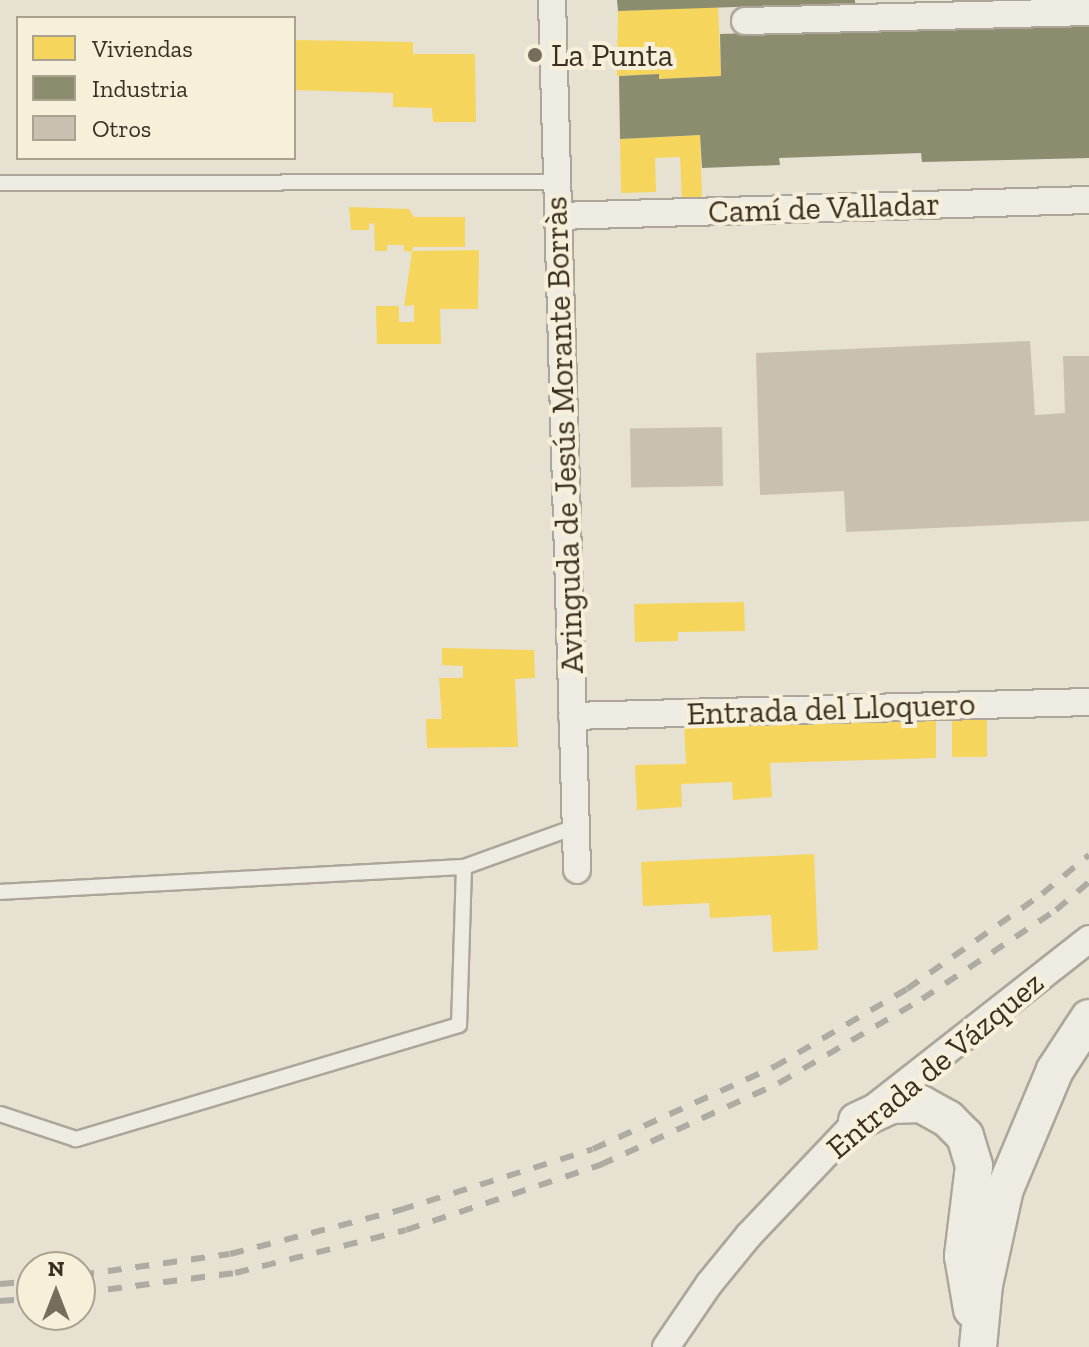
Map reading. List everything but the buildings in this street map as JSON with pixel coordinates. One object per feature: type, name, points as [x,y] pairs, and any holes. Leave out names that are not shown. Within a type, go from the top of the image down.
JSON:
[{"type":"street","name":"Avinguda de Jesús Morante Borràs","points":[[552,0],[577,870]]},
{"type":"street","points":[[745,21],[1089,12]]},
{"type":"street","name":"Camí de Valladar","points":[[559,216],[1089,200]]},
{"type":"street","name":"Entrada del Lloquero","points":[[572,716],[1089,702]]},
{"type":"street","name":"Entrada de Vázquez","points":[[666,1347],[709,1284],[749,1235],[857,1121],[1089,939]]},
{"type":"street","points":[[978,1346],[984,1285],[1005,1189],[1055,1070],[1089,1018]]},
{"type":"street","points":[[1055,1070],[1089,1034]]},
{"type":"street","points":[[857,1121],[892,1105],[921,1104],[948,1119],[965,1136],[974,1166],[963,1256],[978,1346]]},
{"type":"lane","points":[[0,183],[557,182]]},
{"type":"lane","points":[[0,892],[464,867],[575,827]]},
{"type":"lane","points":[[0,1114],[76,1139],[459,1025],[464,867]]},
{"type":"railway","points":[[96,1273],[230,1254],[400,1210],[593,1149],[774,1067],[907,989],[1042,894],[1089,855]]},
{"type":"railway","points":[[96,1291],[235,1273],[406,1230],[600,1165],[779,1083],[922,999],[1056,910],[1089,882]]},
{"type":"railway","points":[[0,1284],[16,1282]]},
{"type":"railway","points":[[0,1301],[16,1300]]},
{"type":"place","name":"La Punta","points":[[535,55]]}]
